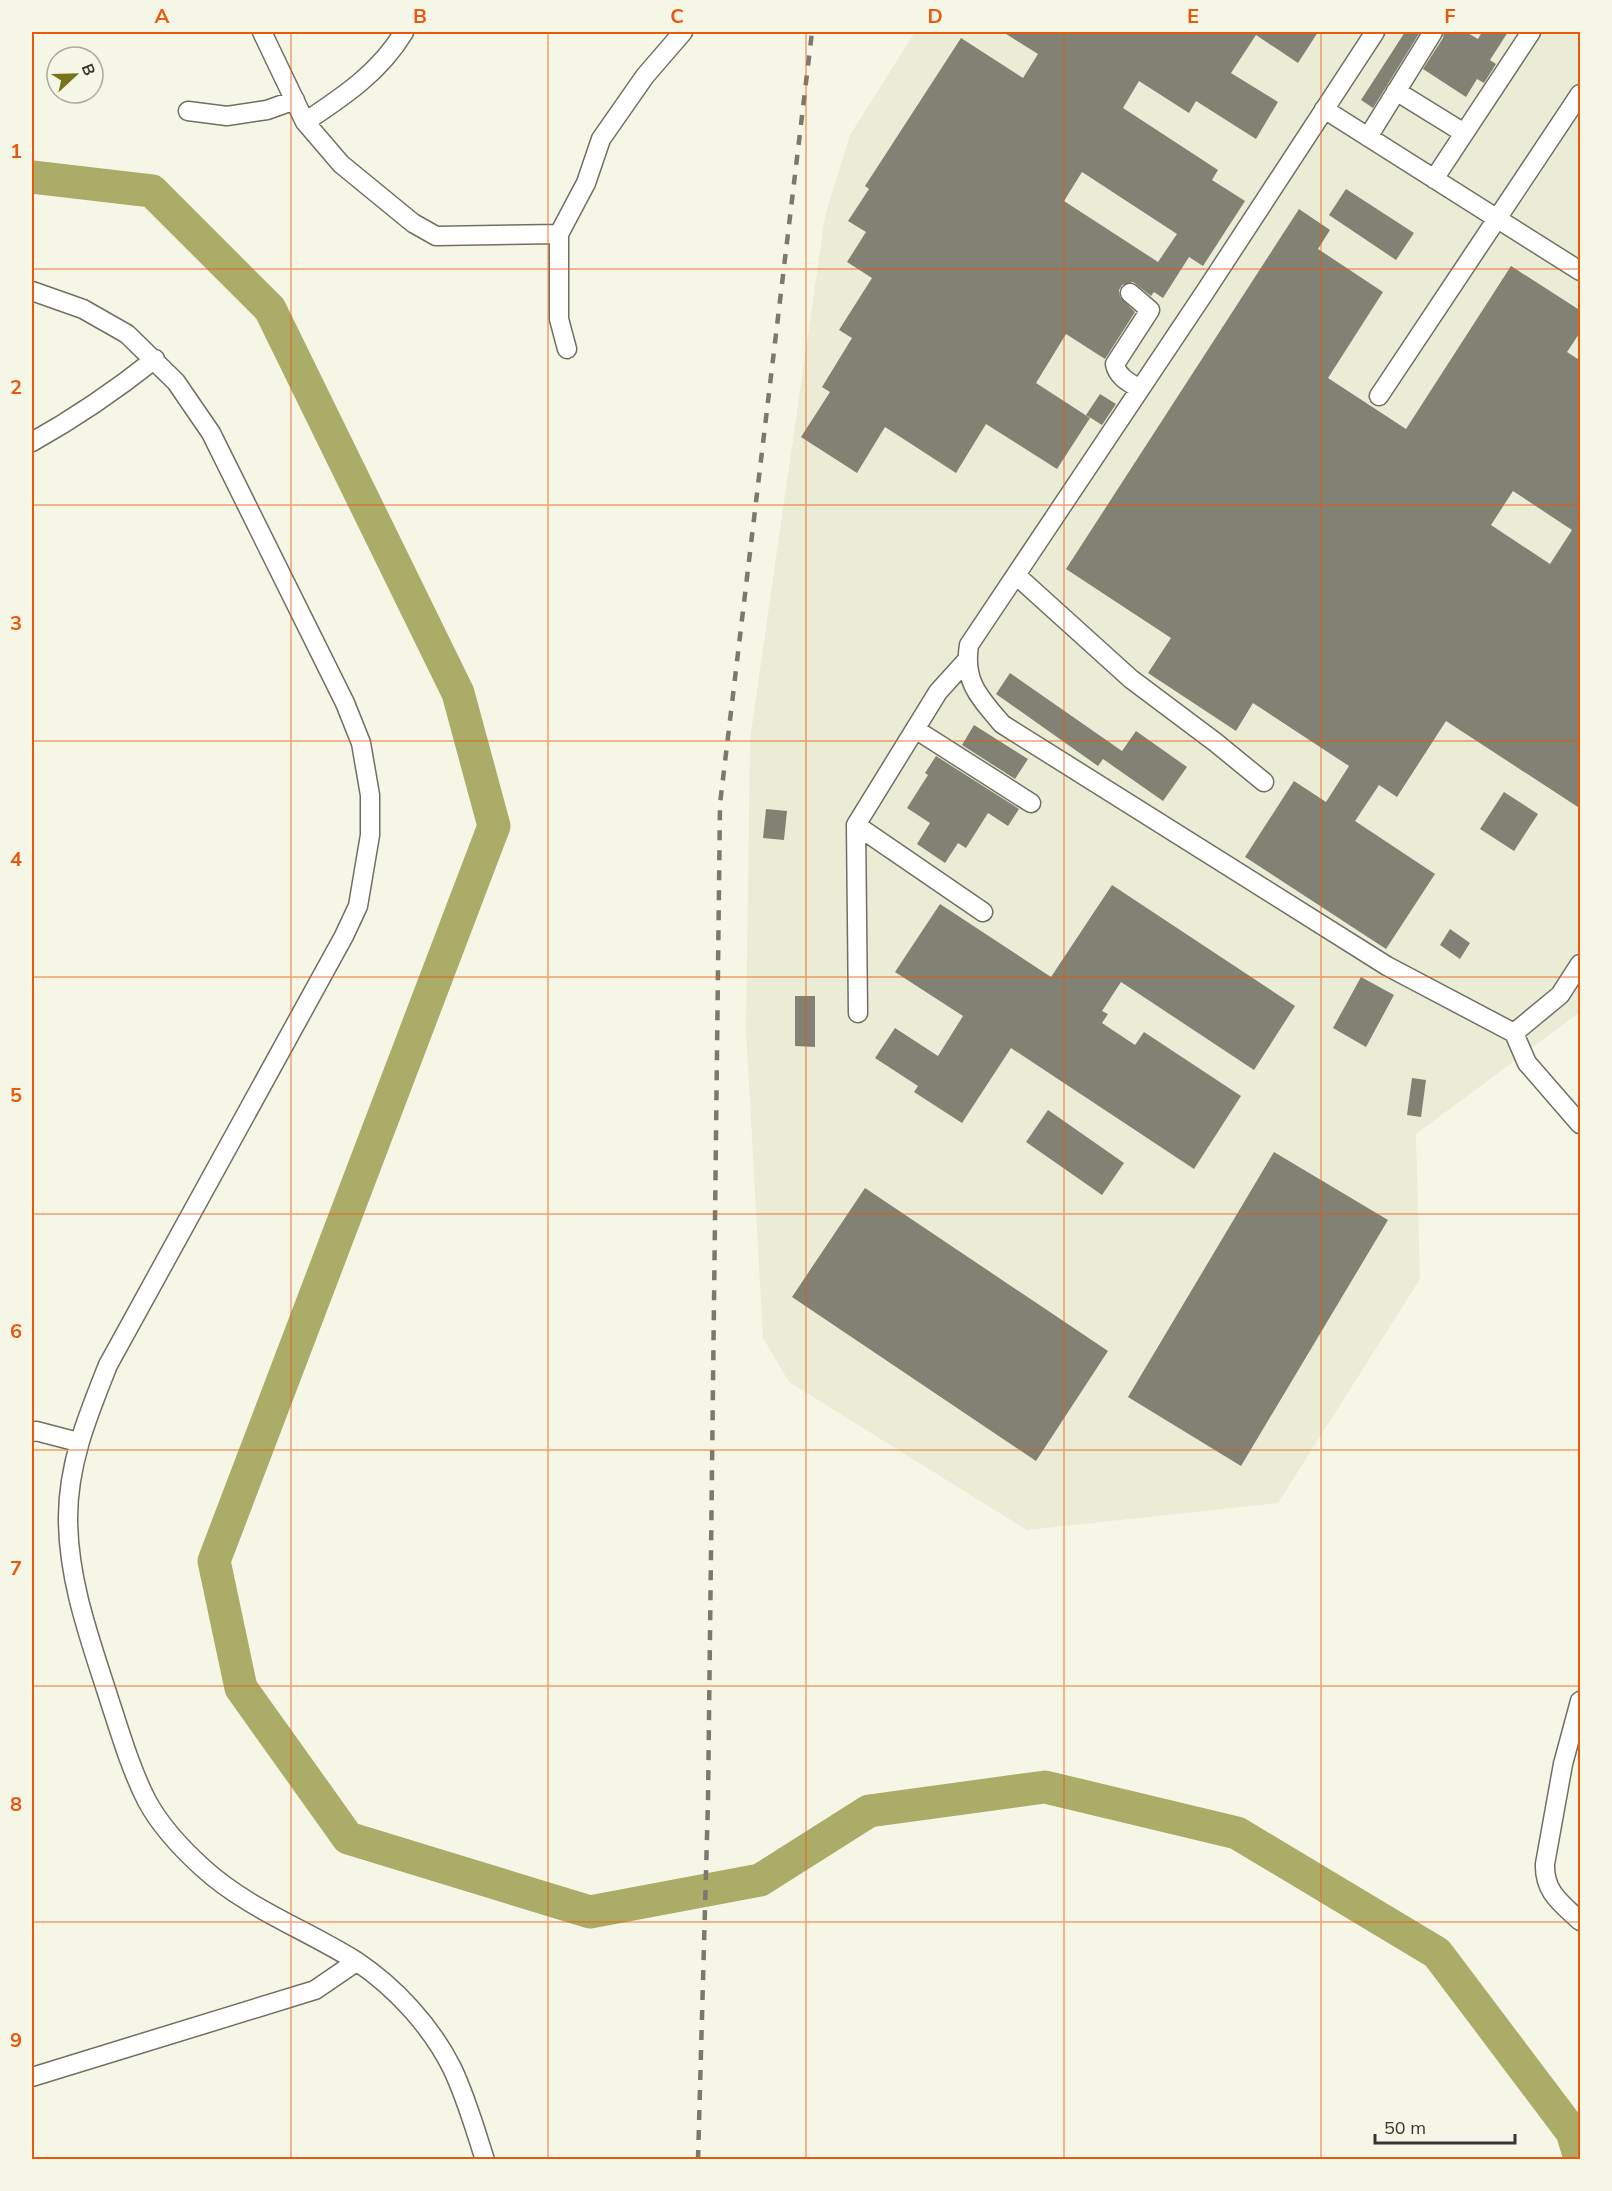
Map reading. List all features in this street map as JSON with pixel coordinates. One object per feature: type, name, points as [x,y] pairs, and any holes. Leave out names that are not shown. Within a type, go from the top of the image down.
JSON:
[{"type":"street","points":[[262,32],[305,122],[340,164],[413,223],[436,236],[559,234]]},
{"type":"street","points":[[305,122],[349,93],[391,52],[404,32]]},
{"type":"street","points":[[567,349],[559,320],[559,234],[586,183],[601,139],[645,76],[683,32]]},
{"type":"street","points":[[1375,32],[969,645],[966,661],[975,692],[1002,724],[1387,966],[1514,1033],[1527,1063],[1581,1124]]},
{"type":"street","points":[[1368,137],[1433,32]]},
{"type":"street","points":[[1434,179],[1531,32]]},
{"type":"street","points":[[1396,91],[1464,133]]},
{"type":"street","points":[[1379,396],[1581,94]]},
{"type":"street","points":[[188,111],[227,116],[267,110],[295,100]]},
{"type":"street","points":[[1324,109],[1581,271]]},
{"type":"street","points":[[32,291],[83,309],[127,334],[176,382],[211,433],[345,703],[361,743],[370,795],[370,836],[358,906],[344,936],[108,1365],[78,1442],[72,1470],[68,1518],[72,1571],[85,1624],[125,1749],[148,1802],[174,1839],[204,1869],[237,1895],[356,1962],[395,1992],[428,2029],[452,2068],[485,2160]]},
{"type":"street","points":[[1130,293],[1150,310],[1115,364],[1116,370],[1123,378],[1140,389]]},
{"type":"street","points":[[32,442],[129,380],[155,359]]},
{"type":"street","points":[[1016,575],[1131,679],[1264,782]]},
{"type":"street","points":[[858,1013],[856,825],[938,692],[966,661]]},
{"type":"street","points":[[915,729],[1031,803]]},
{"type":"street","points":[[856,825],[983,912]]},
{"type":"street","points":[[1514,1033],[1560,995],[1581,964]]},
{"type":"street","points":[[32,1432],[36,1431],[78,1442]]},
{"type":"street","points":[[1581,1701],[1563,1764],[1544,1877],[1549,1889],[1558,1900],[1581,1921]]},
{"type":"street","points":[[32,2077],[315,1990],[356,1962]]},
{"type":"shaded area","points":[[915,32],[1580,32],[1580,1012],[1416,1134],[1420,1279],[1278,1503],[1027,1530],[789,1382],[763,1338],[746,1030],[750,740],[825,216],[850,135]]},
{"type":"building","points":[[1003,32],[1318,32],[1298,63],[1256,35],[1231,73],[1278,102],[1256,139],[1196,101],[1189,113],[1139,81],[1123,108],[1218,170],[1212,180],[1245,201],[1203,266],[1189,257],[1163,298],[1154,292],[1151,296],[1133,282],[1122,285],[1119,290],[1120,297],[1135,312],[1105,359],[1066,334],[1036,383],[1090,418],[1057,469],[986,424],[956,473],[885,427],[857,473],[801,437],[830,392],[822,387],[852,338],[839,330],[872,278],[847,262],[866,232],[848,221],[869,189],[865,186],[961,38],[1023,78],[1038,54]],"holes":[[[1082,172],[1177,234],[1158,262],[1064,201]]]},
{"type":"building","points":[[1405,32],[1420,32],[1373,108],[1361,100]]},
{"type":"building","points":[[1444,32],[1466,32],[1478,39],[1482,32],[1508,32],[1490,60],[1496,64],[1484,83],[1477,79],[1466,97],[1423,69],[1443,38]]},
{"type":"building","points":[[1346,189],[1414,233],[1396,260],[1329,215]]},
{"type":"building","points":[[1299,209],[1330,230],[1318,249],[1383,292],[1328,378],[1406,429],[1511,266],[1581,311],[1581,331],[1567,352],[1581,361],[1581,809],[1446,721],[1397,797],[1379,785],[1355,821],[1435,874],[1386,949],[1245,857],[1294,781],[1326,802],[1349,766],[1253,703],[1236,731],[1148,673],[1171,638],[1066,569]],"holes":[[[1513,491],[1572,530],[1550,564],[1491,525]]]},
{"type":"building","points":[[1100,394],[1116,404],[1102,425],[1086,415]]},
{"type":"building","points":[[1010,673],[1122,751],[1136,731],[1187,767],[1163,801],[1103,759],[1098,766],[996,694]]},
{"type":"building","points":[[974,725],[1028,759],[1015,779],[962,745]]},
{"type":"building","points":[[936,756],[1019,809],[1008,826],[988,813],[966,848],[958,843],[945,863],[917,844],[930,823],[907,808],[928,775],[925,773]]},
{"type":"building","points":[[1504,792],[1538,814],[1514,851],[1480,829]]},
{"type":"building","points":[[766,809],[787,811],[784,840],[763,838]]},
{"type":"building","points":[[1112,885],[1295,1006],[1254,1070],[1121,982],[1102,1011],[1108,1014],[1102,1023],[1135,1045],[1144,1032],[1241,1096],[1194,1169],[1011,1048],[962,1123],[914,1092],[918,1086],[875,1058],[895,1028],[938,1056],[963,1016],[895,972],[940,904],[1051,977]]},
{"type":"building","points":[[1450,929],[1470,943],[1460,959],[1440,945]]},
{"type":"building","points":[[1361,977],[1394,995],[1366,1047],[1333,1028]]},
{"type":"building","points":[[795,996],[815,996],[815,1047],[795,1046]]},
{"type":"building","points":[[1412,1078],[1426,1080],[1421,1117],[1407,1115]]},
{"type":"building","points":[[1048,1110],[1124,1163],[1102,1195],[1026,1142]]},
{"type":"building","points":[[1274,1152],[1388,1220],[1241,1466],[1128,1397]]},
{"type":"building","points":[[865,1188],[1108,1351],[1036,1461],[792,1297]]},
{"type":"waterway","points":[[32,177],[152,191],[270,309],[458,693],[494,826],[214,1561],[241,1688],[348,1838],[590,1912],[760,1880],[869,1811],[1045,1787],[1237,1833],[1437,1953],[1572,2132],[1580,2158]]},
{"type":"railway","points":[[698,2160],[708,1801],[720,804],[812,32]]}]
